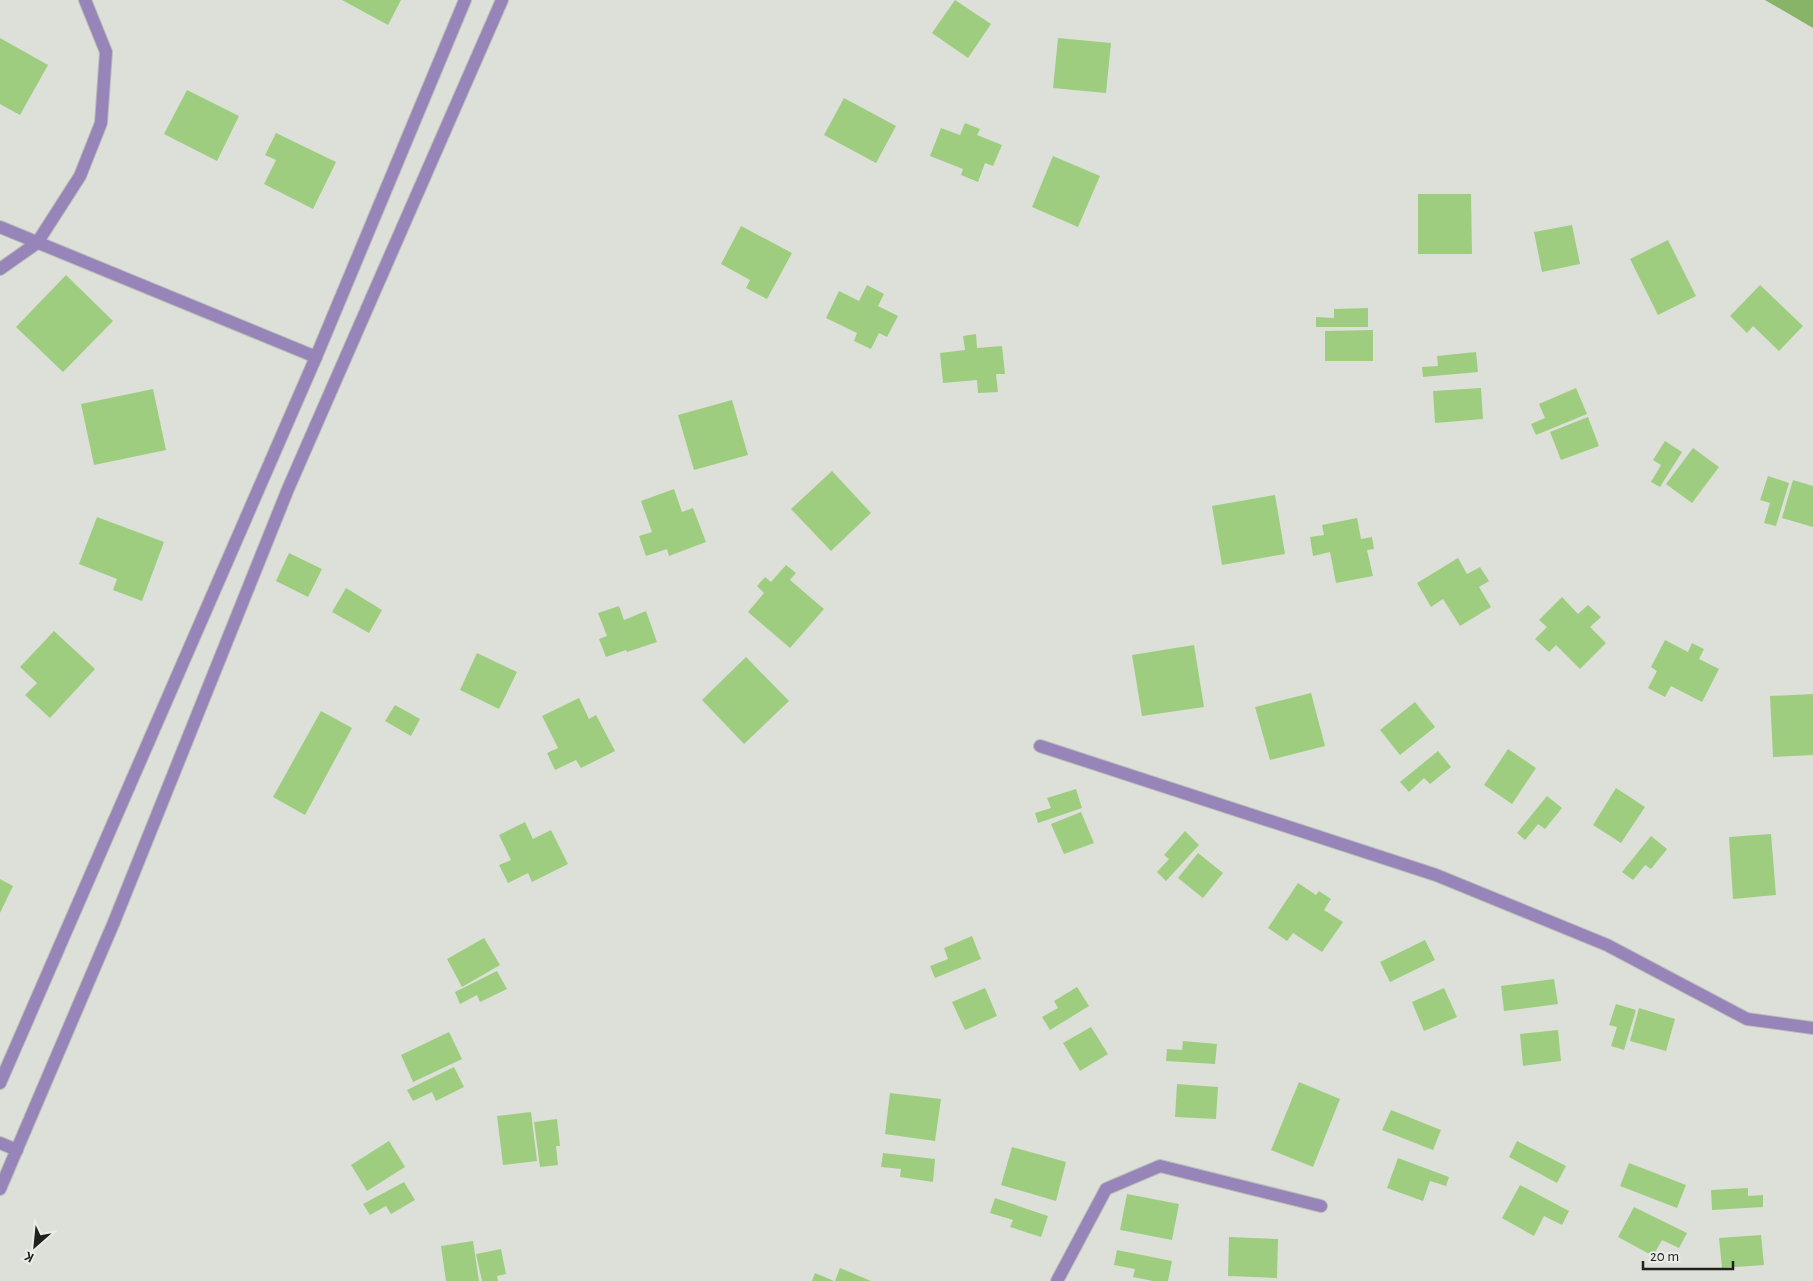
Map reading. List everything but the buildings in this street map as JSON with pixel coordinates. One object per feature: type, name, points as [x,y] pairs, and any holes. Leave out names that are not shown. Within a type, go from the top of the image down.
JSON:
[{"type":"street","points":[[0,269],[38,243],[80,176],[101,123],[106,52],[85,0]]},
{"type":"street","points":[[0,1083],[316,357],[465,0]]},
{"type":"street","points":[[0,1189],[114,922],[288,489],[500,0]]},
{"type":"street","points":[[0,227],[316,357]]},
{"type":"street","points":[[1040,746],[1436,875],[1607,945],[1746,1019],[1813,1029]]},
{"type":"street","points":[[0,1143],[17,1150]]},
{"type":"street","points":[[1057,1281],[1106,1189],[1160,1166],[1321,1206]]},
{"type":"green space","points":[[1765,0],[1813,0],[1813,28]]}]
